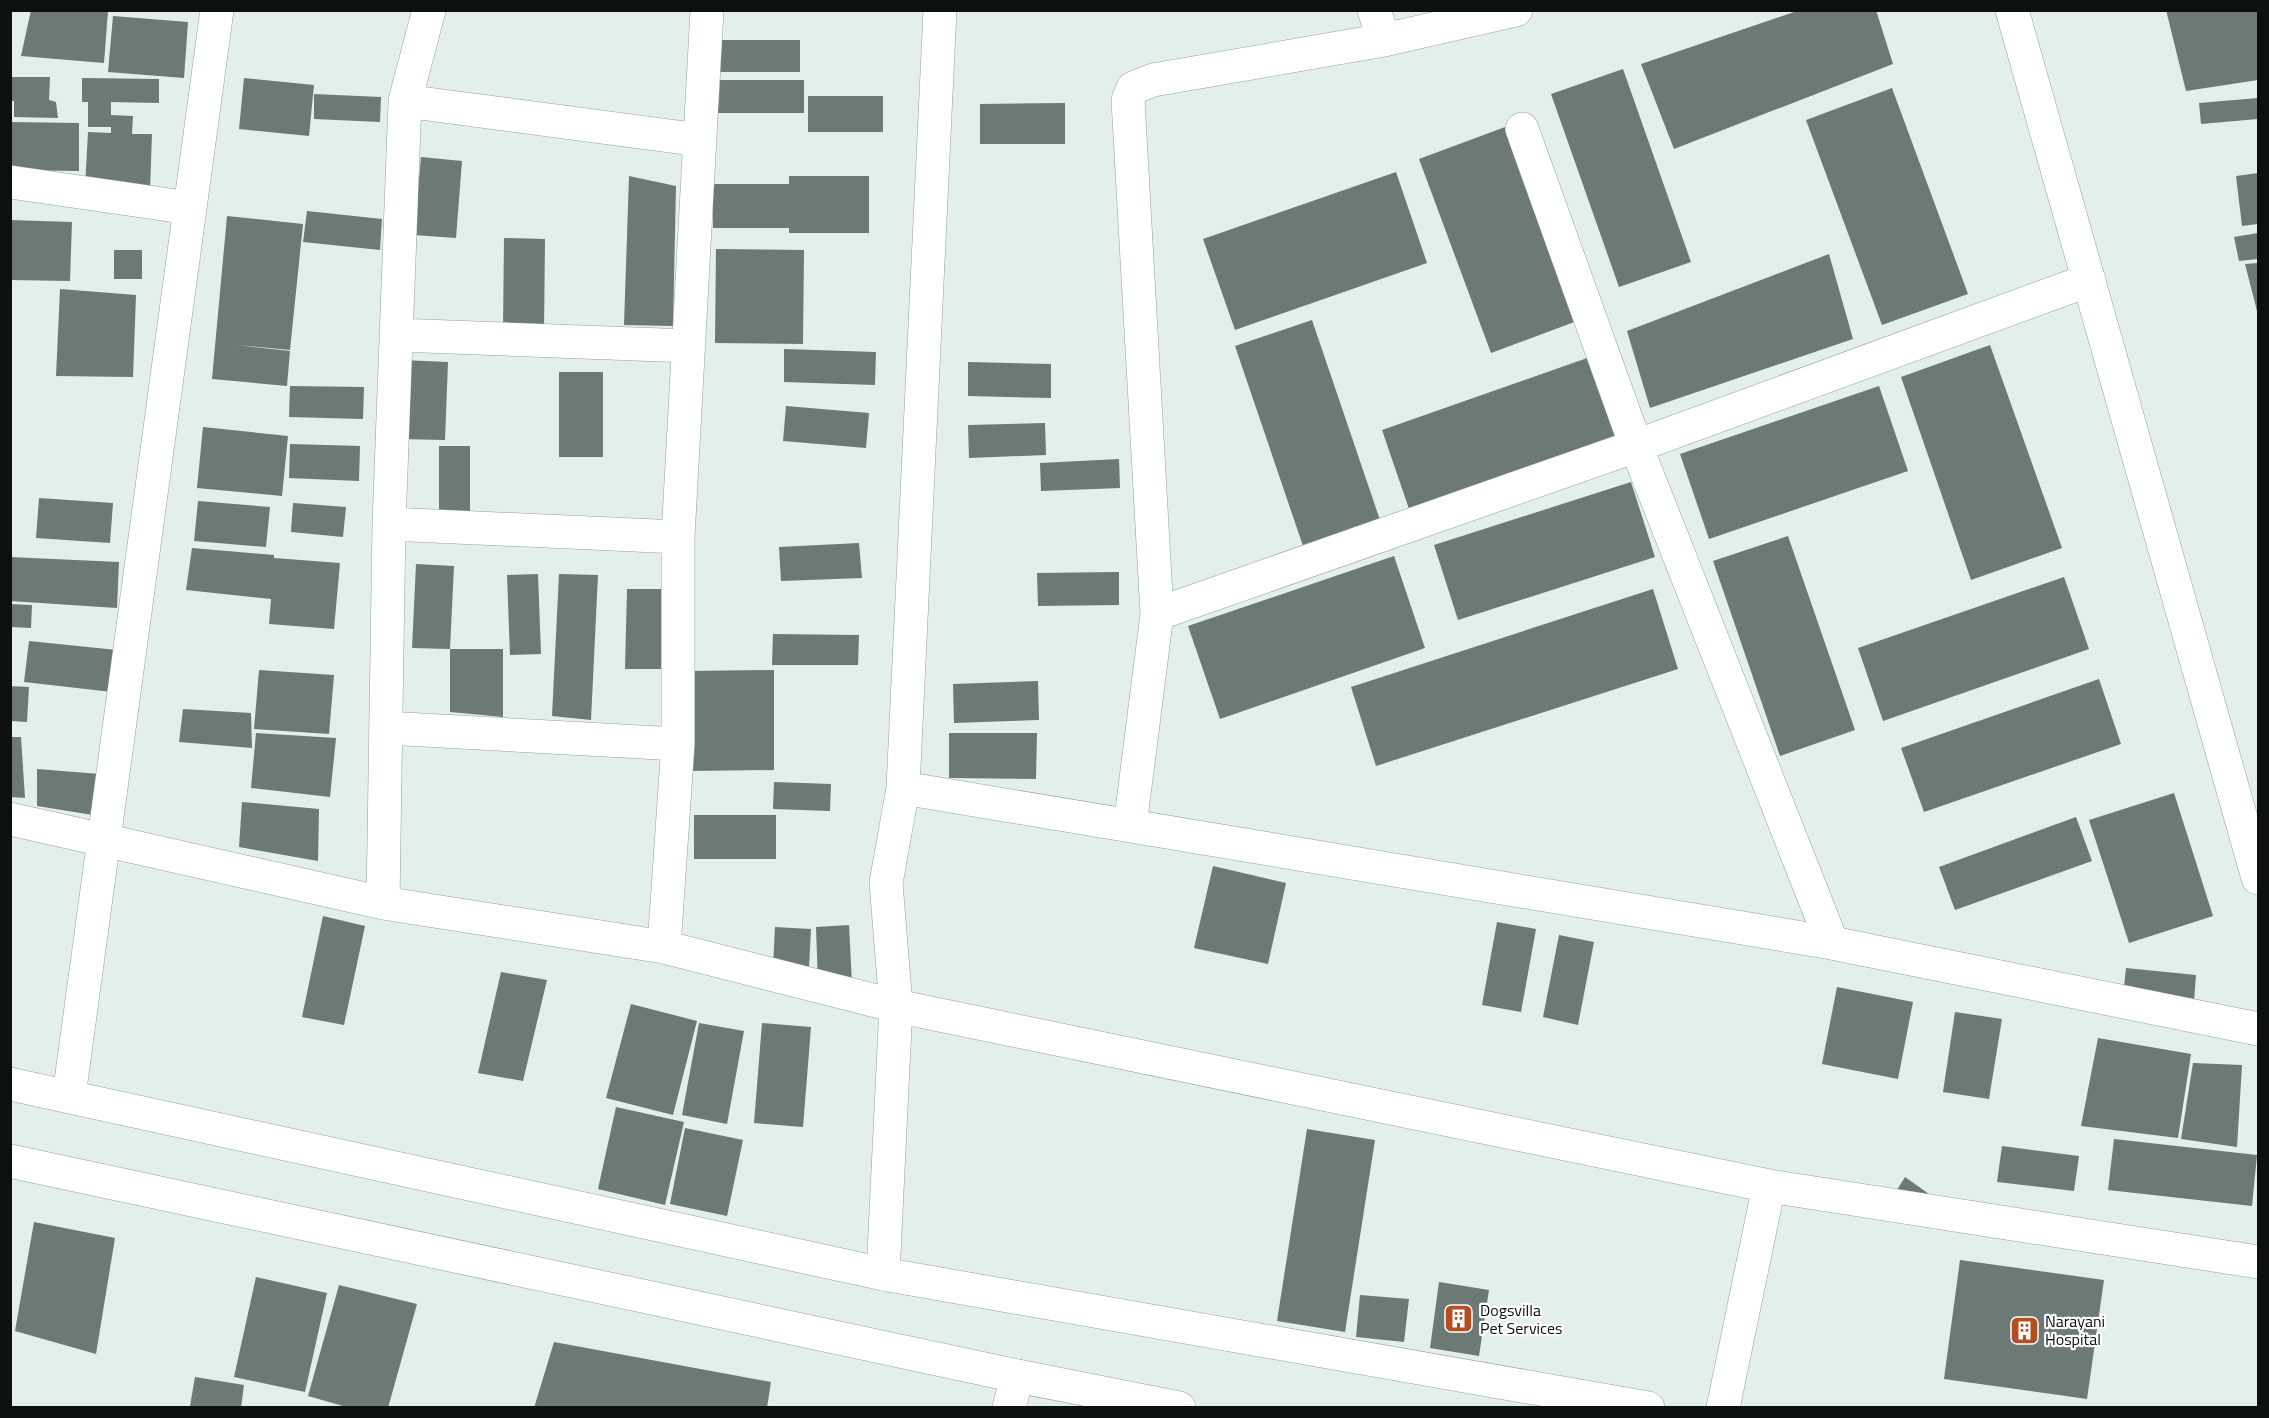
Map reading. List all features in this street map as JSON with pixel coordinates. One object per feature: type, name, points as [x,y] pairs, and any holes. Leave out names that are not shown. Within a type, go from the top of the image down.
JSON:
[{"type":"street","points":[[69,1096],[218,10]]},
{"type":"street","points":[[383,903],[389,524],[405,101],[429,10]]},
{"type":"street","points":[[664,946],[678,744],[678,537],[708,10]]},
{"type":"street","points":[[883,1274],[896,1006],[886,883],[903,788],[940,10]]},
{"type":"street","points":[[1130,826],[1157,614],[1128,100],[1133,88],[1153,80],[1379,26],[1516,10]]},
{"type":"street","points":[[2012,10],[2259,878]]},
{"type":"street","points":[[405,101],[700,140]]},
{"type":"street","points":[[1522,129],[1636,446],[1832,943]]},
{"type":"street","points":[[10,182],[190,208]]},
{"type":"street","points":[[1157,614],[1636,446],[2089,280]]},
{"type":"street","points":[[397,335],[689,346]]},
{"type":"street","points":[[389,524],[678,537]]},
{"type":"street","points":[[386,728],[678,744]]},
{"type":"street","points":[[903,788],[1832,943],[2259,1029]]},
{"type":"street","points":[[10,819],[103,842],[383,903],[664,946],[896,1006],[1769,1186],[2259,1262]]},
{"type":"street","points":[[10,1084],[883,1274],[1648,1407]]},
{"type":"street","points":[[10,1161],[1017,1376],[1179,1407]]},
{"type":"street","points":[[1723,1407],[1769,1186]]},
{"type":"street","points":[[1009,1407],[1017,1376]]},
{"type":"building","points":[[31,10],[108,11],[104,63],[21,56]]},
{"type":"building","points":[[1800,10],[1876,10],[1893,64],[1674,149],[1641,64]]},
{"type":"building","points":[[2166,10],[2258,10],[2258,80],[2186,91]]},
{"type":"building","points":[[113,16],[188,22],[184,78],[108,72]]},
{"type":"building","points":[[717,40],[800,40],[800,72],[717,72]]},
{"type":"building","points":[[1623,69],[1691,262],[1619,287],[1551,94]]},
{"type":"building","points":[[10,77],[50,77],[49,100],[56,102],[58,118],[14,117],[14,101],[10,101]]},
{"type":"building","points":[[82,78],[159,79],[159,103],[111,102],[111,115],[133,116],[132,134],[152,134],[150,191],[85,187],[88,132],[111,133],[111,127],[88,127],[88,102],[82,102]]},
{"type":"building","points":[[244,78],[314,85],[309,136],[239,129]]},
{"type":"building","points":[[717,80],[804,80],[804,113],[717,113]]},
{"type":"building","points":[[1892,88],[1968,294],[1882,325],[1806,120]]},
{"type":"building","points":[[314,94],[381,97],[380,122],[314,119]]},
{"type":"building","points":[[808,96],[883,96],[883,132],[808,132]]},
{"type":"building","points":[[2258,98],[2258,119],[2201,124],[2199,103]]},
{"type":"building","points":[[1065,103],[1065,144],[980,144],[980,104]]},
{"type":"building","points":[[10,122],[79,123],[79,171],[10,170]]},
{"type":"building","points":[[1505,127],[1577,321],[1491,353],[1419,159]]},
{"type":"building","points":[[421,157],[462,161],[456,238],[414,235]]},
{"type":"building","points":[[1396,172],[1427,263],[1235,330],[1203,239]]},
{"type":"building","points":[[2258,173],[2258,224],[2242,226],[2236,176]]},
{"type":"building","points":[[629,176],[676,186],[673,326],[624,325]]},
{"type":"building","points":[[789,176],[869,176],[869,233],[789,233],[789,228],[713,228],[713,184],[789,184]]},
{"type":"building","points":[[307,211],[382,219],[380,250],[303,242]]},
{"type":"building","points":[[227,216],[303,224],[290,350],[237,345],[290,351],[287,386],[212,379]]},
{"type":"building","points":[[10,220],[72,222],[70,281],[10,280]]},
{"type":"building","points":[[2258,233],[2258,259],[2239,261],[2234,237]]},
{"type":"building","points":[[504,238],[545,239],[544,331],[503,330]]},
{"type":"building","points":[[716,249],[804,250],[803,344],[715,343]]},
{"type":"building","points":[[114,250],[142,250],[142,279],[114,279]]},
{"type":"building","points":[[1829,254],[1853,339],[1650,408],[1627,331]]},
{"type":"building","points":[[2258,263],[2258,315],[2245,264]]},
{"type":"building","points":[[60,289],[136,295],[133,377],[56,376]]},
{"type":"building","points":[[1312,320],[1380,520],[1303,546],[1235,346]]},
{"type":"building","points":[[1990,345],[2062,548],[1971,580],[1901,377]]},
{"type":"building","points":[[784,349],[876,352],[875,385],[784,382]]},
{"type":"building","points":[[1590,357],[1617,436],[1409,509],[1382,430]]},
{"type":"building","points":[[402,360],[448,362],[445,440],[399,439]]},
{"type":"building","points":[[968,362],[1051,364],[1051,398],[968,396]]},
{"type":"building","points":[[559,372],[603,372],[603,457],[559,457]]},
{"type":"building","points":[[290,386],[364,387],[363,419],[289,417]]},
{"type":"building","points":[[1879,386],[1908,471],[1709,539],[1680,454]]},
{"type":"building","points":[[786,406],[869,413],[866,448],[783,441]]},
{"type":"building","points":[[1045,423],[1046,455],[969,458],[968,425]]},
{"type":"building","points":[[203,427],[288,436],[282,496],[197,488]]},
{"type":"building","points":[[290,444],[360,446],[359,481],[289,478]]},
{"type":"building","points":[[439,446],[470,446],[470,516],[439,516]]},
{"type":"building","points":[[1119,459],[1120,488],[1041,491],[1040,463]]},
{"type":"building","points":[[1631,482],[1655,557],[1458,620],[1434,545]]},
{"type":"building","points":[[39,498],[113,503],[110,543],[36,538]]},
{"type":"building","points":[[198,501],[270,507],[266,547],[194,541]]},
{"type":"building","points":[[293,503],[346,507],[343,537],[291,532]]},
{"type":"building","points":[[1788,536],[1855,730],[1780,756],[1713,561]]},
{"type":"building","points":[[859,543],[862,578],[781,581],[779,547]]},
{"type":"building","points":[[192,548],[340,563],[334,629],[269,624],[271,599],[186,590]]},
{"type":"building","points":[[1394,556],[1425,648],[1220,719],[1188,626]]},
{"type":"building","points":[[10,557],[119,562],[117,608],[10,601]]},
{"type":"building","points":[[416,564],[454,566],[450,649],[412,648]]},
{"type":"building","points":[[1119,572],[1119,605],[1038,606],[1037,573]]},
{"type":"building","points":[[538,574],[541,654],[510,655],[507,575]]},
{"type":"building","points":[[559,574],[598,575],[591,720],[552,716]]},
{"type":"building","points":[[2064,577],[2089,649],[1883,721],[1858,648]]},
{"type":"building","points":[[627,589],[664,589],[662,669],[625,669]]},
{"type":"building","points":[[1653,589],[1678,669],[1376,766],[1351,687]]},
{"type":"building","points":[[10,604],[32,605],[31,628],[10,627]]},
{"type":"building","points":[[773,634],[859,635],[858,665],[772,665]]},
{"type":"building","points":[[29,641],[117,650],[112,692],[24,682]]},
{"type":"building","points":[[450,649],[503,649],[503,717],[450,712]]},
{"type":"building","points":[[259,670],[334,675],[329,734],[254,729]]},
{"type":"building","points":[[774,670],[774,770],[690,771],[688,671]]},
{"type":"building","points":[[2099,679],[2121,744],[1924,812],[1901,748]]},
{"type":"building","points":[[1038,681],[1039,720],[954,723],[953,684]]},
{"type":"building","points":[[10,686],[29,687],[27,722],[10,721]]},
{"type":"building","points":[[183,709],[251,713],[252,748],[179,742]]},
{"type":"building","points":[[256,733],[336,738],[330,797],[251,788]]},
{"type":"building","points":[[949,733],[1037,733],[1036,779],[949,778]]},
{"type":"building","points":[[10,737],[21,737],[25,798],[10,797]]},
{"type":"building","points":[[37,769],[100,774],[99,816],[37,806]]},
{"type":"building","points":[[774,782],[831,784],[830,811],[773,809]]},
{"type":"building","points":[[2174,793],[2213,916],[2129,943],[2089,820]]},
{"type":"building","points":[[242,802],[319,809],[318,861],[239,847]]},
{"type":"building","points":[[694,815],[776,815],[776,859],[694,859]]},
{"type":"building","points":[[2076,817],[2092,861],[1955,910],[1939,867]]},
{"type":"building","points":[[1213,866],[1286,883],[1268,964],[1194,948]]},
{"type":"building","points":[[323,916],[365,926],[344,1025],[302,1017]]},
{"type":"building","points":[[1497,922],[1536,929],[1521,1012],[1482,1005]]},
{"type":"building","points":[[849,925],[852,984],[818,985],[816,927]]},
{"type":"building","points":[[775,927],[811,929],[809,968],[773,966]]},
{"type":"building","points":[[1559,935],[1594,942],[1578,1025],[1543,1017]]},
{"type":"building","points":[[2126,968],[2196,975],[2194,1002],[2123,996]]},
{"type":"building","points":[[501,972],[547,980],[523,1081],[478,1073]]},
{"type":"building","points":[[1837,987],[1913,1002],[1898,1079],[1822,1064]]},
{"type":"building","points":[[631,1004],[697,1021],[673,1115],[606,1098]]},
{"type":"building","points":[[1955,1012],[2002,1019],[1989,1099],[1943,1092]]},
{"type":"building","points":[[699,1023],[744,1031],[727,1124],[682,1115]]},
{"type":"building","points":[[762,1023],[811,1027],[803,1127],[754,1123]]},
{"type":"building","points":[[2098,1038],[2191,1054],[2178,1138],[2081,1126]]},
{"type":"building","points":[[2193,1063],[2242,1065],[2237,1147],[2181,1139]]},
{"type":"building","points":[[616,1107],[684,1122],[665,1205],[598,1189]]},
{"type":"building","points":[[685,1128],[743,1140],[727,1216],[670,1204]]},
{"type":"building","points":[[1307,1129],[1375,1140],[1345,1332],[1277,1321]]},
{"type":"building","points":[[2114,1139],[2257,1155],[2252,1206],[2108,1190]]},
{"type":"building","points":[[2002,1146],[2079,1156],[2074,1191],[1997,1182]]},
{"type":"building","points":[[1905,1177],[1929,1194],[1920,1206],[1897,1190]]},
{"type":"building","points":[[34,1222],[115,1238],[96,1354],[15,1331]]},
{"type":"building","name":"Narayani Hospital","points":[[1960,1260],[2104,1280],[2087,1399],[1944,1379]]},
{"type":"building","points":[[256,1277],[327,1293],[305,1392],[234,1377]]},
{"type":"building","name":"Dogsvilla Pet Services","points":[[1439,1282],[1489,1290],[1479,1356],[1430,1348]]},
{"type":"building","points":[[339,1285],[417,1304],[388,1408],[350,1408],[308,1396]]},
{"type":"building","points":[[1360,1295],[1409,1299],[1404,1342],[1356,1337]]},
{"type":"building","points":[[554,1342],[771,1382],[767,1408],[534,1408]]},
{"type":"building","points":[[195,1377],[244,1385],[241,1408],[190,1406]]},
{"type":"place","name":"Dogsvilla Pet Services","points":[[1459,1319]]},
{"type":"place","name":"Narayani Hospital","points":[[2024,1330]]}]
